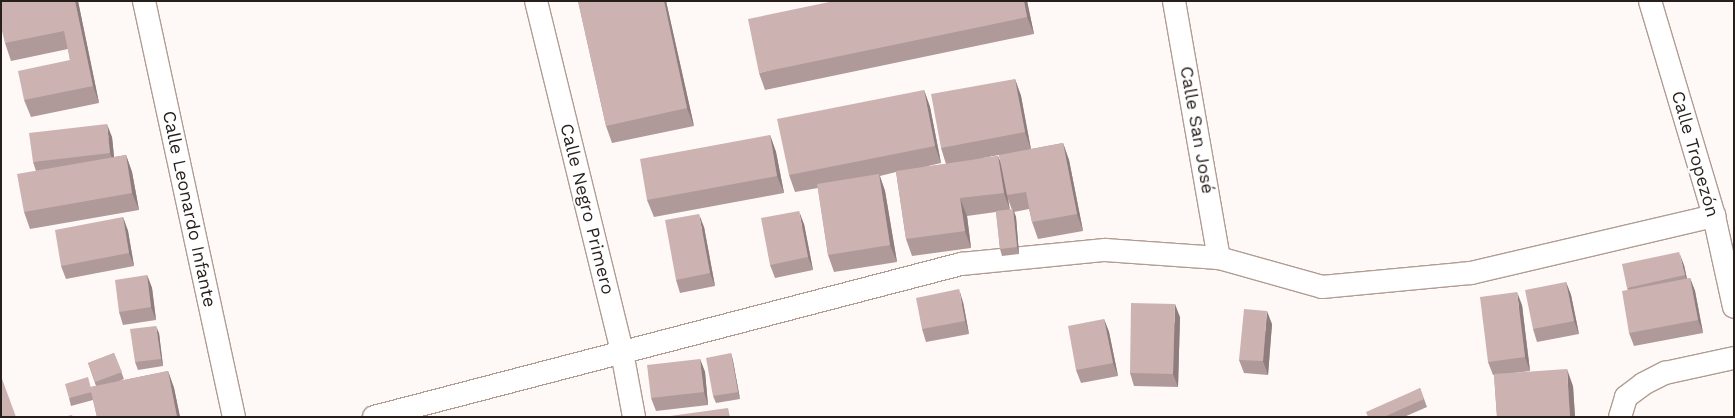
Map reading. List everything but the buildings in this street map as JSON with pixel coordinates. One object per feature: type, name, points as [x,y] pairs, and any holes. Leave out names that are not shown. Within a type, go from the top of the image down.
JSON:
[{"type":"street","name":"Calle Leonardo Infante","points":[[144,1],[234,417]]},
{"type":"street","name":"Calle Negro Primero","points":[[536,1],[622,352],[634,417]]},
{"type":"street","name":"Calle San José","points":[[1174,1],[1219,258]]},
{"type":"street","name":"Calle Tropezón","points":[[1650,1],[1714,216],[1734,307]]},
{"type":"street","points":[[374,417],[961,264],[1105,250],[1219,258],[1322,287],[1471,273],[1714,216]]},
{"type":"street","points":[[1620,417],[1626,397],[1651,380],[1665,373],[1734,358]]}]
